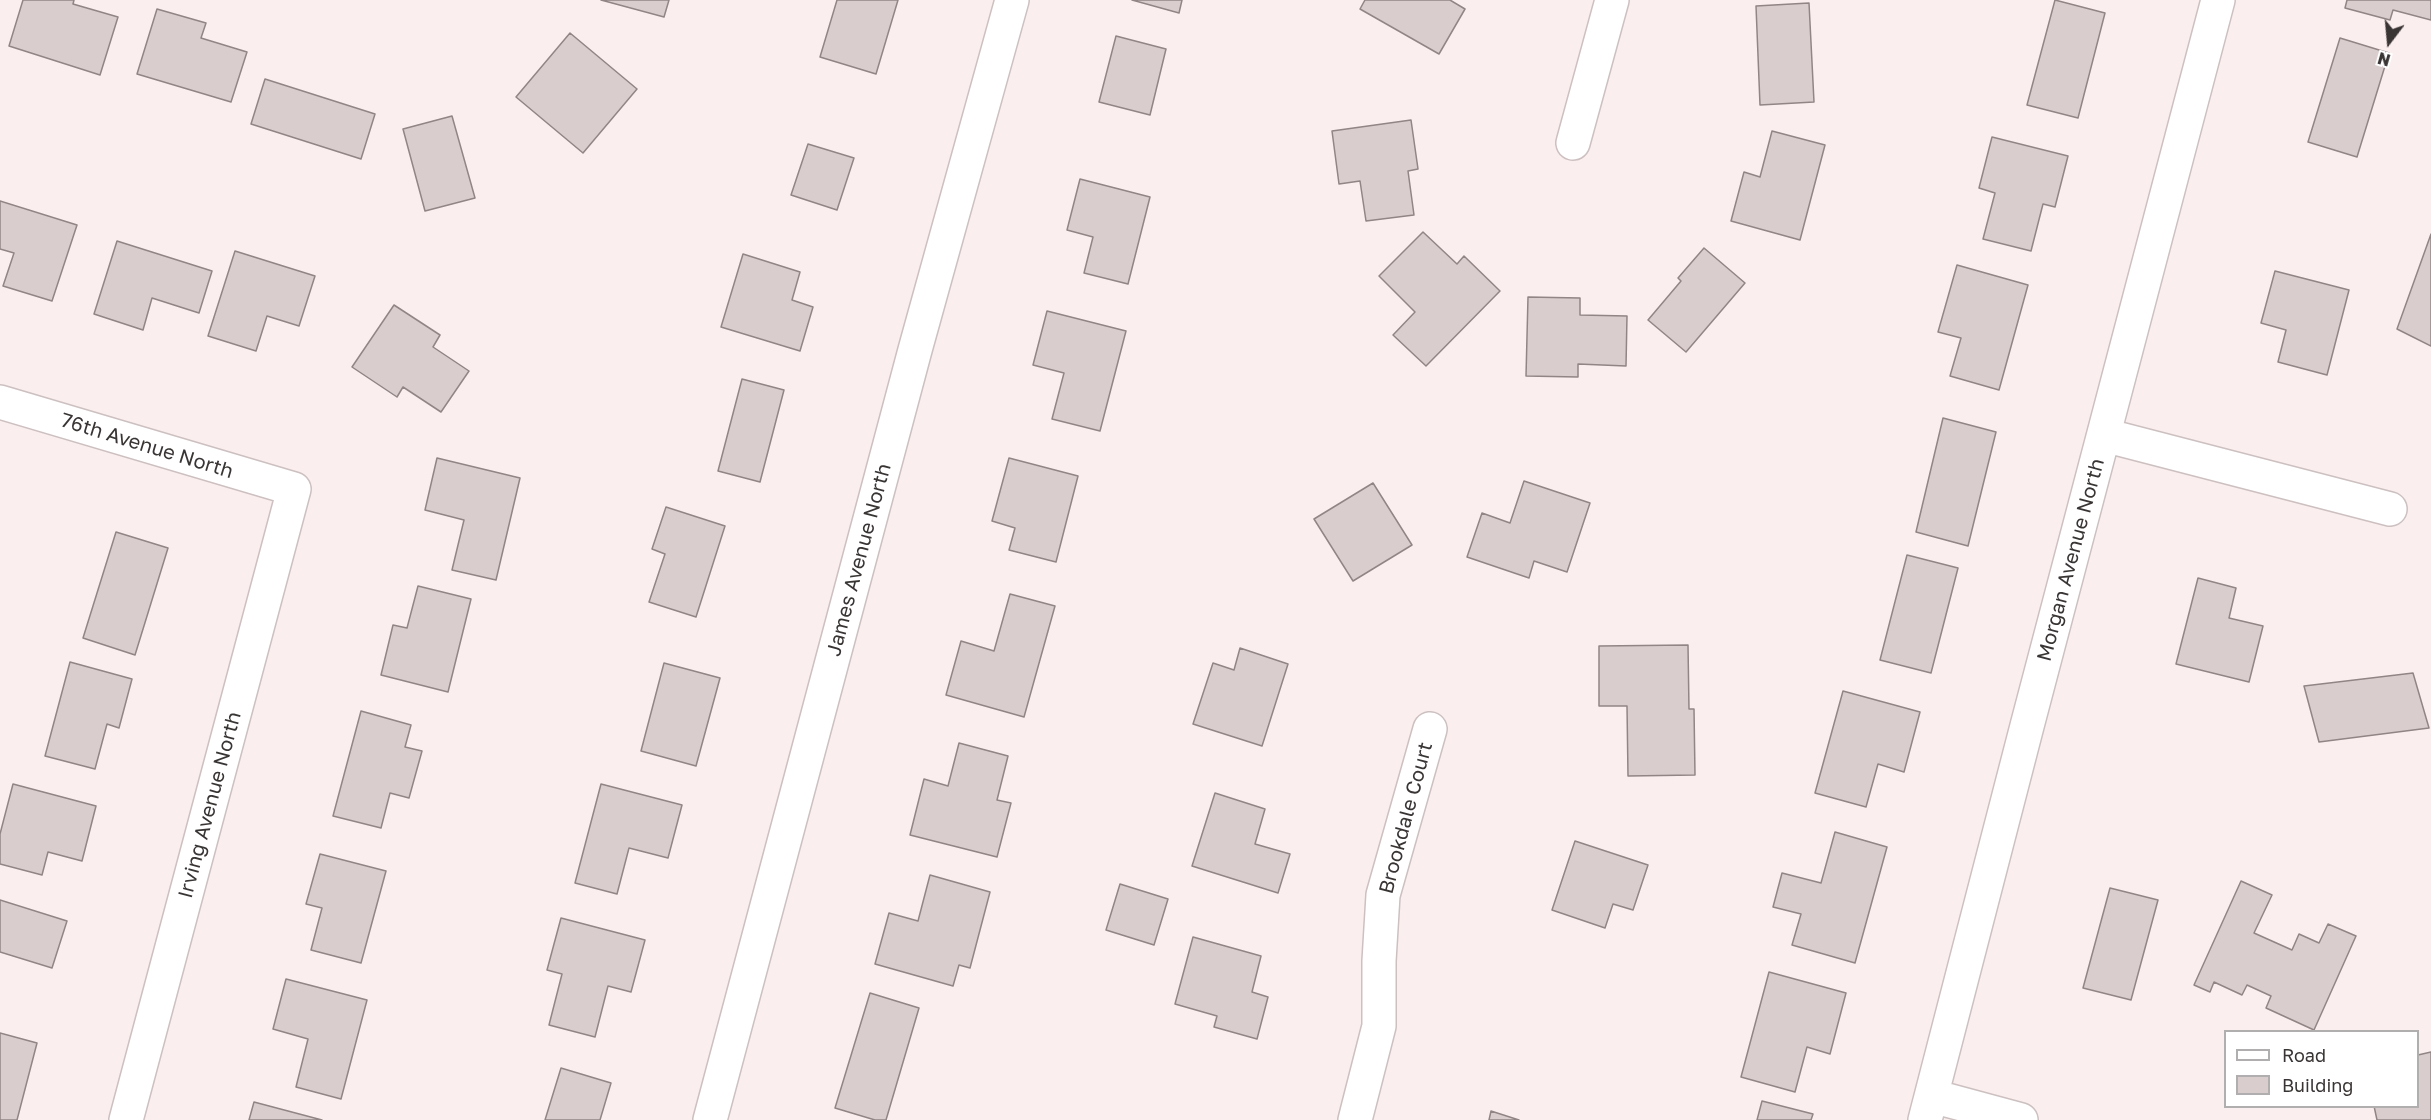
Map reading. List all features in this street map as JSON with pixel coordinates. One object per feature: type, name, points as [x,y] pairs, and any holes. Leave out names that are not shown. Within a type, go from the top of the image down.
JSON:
[{"type":"street","name":"James Avenue North","points":[[710,1120],[915,350],[1012,0]]},
{"type":"street","points":[[1573,143],[1611,0]]},
{"type":"street","name":"Morgan Avenue North","points":[[1928,1108],[2218,0]]},
{"type":"street","name":"76th Avenue North","points":[[0,402],[294,489]]},
{"type":"street","points":[[2104,435],[2390,509]]},
{"type":"street","name":"Irving Avenue North","points":[[126,1120],[294,489]]},
{"type":"street","name":"Brookdale Court","points":[[1355,1120],[1379,1026],[1379,961],[1383,895],[1430,729]]},
{"type":"street","points":[[1928,1108],[2021,1120]]},
{"type":"building","points":[[23,0],[74,0],[73,4],[118,17],[100,75],[9,46]]},
{"type":"building","points":[[601,0],[669,0],[664,17]]},
{"type":"building","points":[[837,0],[898,0],[876,74],[820,57]]},
{"type":"building","points":[[1132,0],[1182,0],[1179,13]]},
{"type":"building","points":[[1365,0],[1450,0],[1465,9],[1439,54],[1360,9]]},
{"type":"building","points":[[2055,0],[2105,13],[2078,118],[2027,105]]},
{"type":"building","points":[[2347,0],[2431,0],[2431,20],[2393,10],[2390,20],[2345,8]]},
{"type":"building","points":[[1809,3],[1814,102],[1760,105],[1756,6]]},
{"type":"building","points":[[157,9],[206,23],[201,38],[247,52],[231,102],[137,74]]},
{"type":"building","points":[[570,33],[637,89],[583,153],[516,97]]},
{"type":"building","points":[[1116,36],[1166,49],[1150,115],[1099,102]]},
{"type":"building","points":[[2340,38],[2389,53],[2357,157],[2308,142]]},
{"type":"building","points":[[265,79],[375,114],[361,159],[251,124]]},
{"type":"building","points":[[452,116],[475,198],[425,211],[403,129]]},
{"type":"building","points":[[1411,120],[1418,169],[1408,171],[1414,215],[1366,221],[1360,181],[1339,184],[1332,131]]},
{"type":"building","points":[[1772,131],[1825,145],[1800,240],[1731,221],[1744,172],[1760,177]]},
{"type":"building","points":[[1992,137],[2068,156],[2055,207],[2043,204],[2031,251],[1983,239],[1995,193],[1979,188]]},
{"type":"building","points":[[808,144],[854,158],[837,210],[791,195]]},
{"type":"building","points":[[1080,179],[1150,197],[1128,284],[1084,273],[1093,237],[1067,230]]},
{"type":"building","points":[[0,201],[77,225],[52,301],[3,286],[14,253],[0,249]]},
{"type":"building","points":[[1423,232],[1457,264],[1464,256],[1500,291],[1426,366],[1393,335],[1415,312],[1379,276]]},
{"type":"building","points":[[2431,234],[2431,346],[2397,329]]},
{"type":"building","points":[[117,241],[212,271],[199,313],[152,298],[143,330],[94,314]]},
{"type":"building","points":[[1704,248],[1745,283],[1686,352],[1648,320],[1681,281],[1678,278]]},
{"type":"building","points":[[235,251],[315,276],[299,326],[267,316],[256,351],[208,336]]},
{"type":"building","points":[[743,254],[800,272],[792,300],[813,307],[800,351],[721,327]]},
{"type":"building","points":[[1957,265],[2028,285],[1999,390],[1950,376],[1961,338],[1938,332]]},
{"type":"building","points":[[2275,271],[2349,290],[2327,375],[2278,362],[2286,330],[2261,323]]},
{"type":"building","points":[[1528,297],[1580,298],[1580,315],[1627,316],[1626,366],[1578,364],[1578,377],[1526,376]]},
{"type":"building","points":[[394,305],[440,335],[433,347],[469,371],[441,412],[403,387],[397,397],[352,367]]},
{"type":"building","points":[[1047,311],[1126,331],[1100,431],[1052,419],[1064,373],[1033,365]]},
{"type":"building","points":[[742,379],[784,390],[760,482],[718,471]]},
{"type":"building","points":[[1943,418],[1996,432],[1968,546],[1916,532]]},
{"type":"building","points":[[437,458],[520,478],[496,580],[452,570],[464,520],[425,510]]},
{"type":"building","points":[[1009,458],[1078,476],[1056,562],[1009,550],[1015,528],[992,521]]},
{"type":"building","points":[[1524,481],[1590,503],[1567,572],[1534,561],[1529,578],[1467,557],[1482,513],[1510,523]]},
{"type":"building","points":[[1373,483],[1412,545],[1353,581],[1314,519]]},
{"type":"building","points":[[666,507],[725,526],[696,617],[649,602],[665,554],[652,549]]},
{"type":"building","points":[[116,532],[168,548],[135,655],[83,638]]},
{"type":"building","points":[[1907,555],[1958,568],[1931,673],[1880,660]]},
{"type":"building","points":[[2198,578],[2236,588],[2229,618],[2263,626],[2249,682],[2176,664]]},
{"type":"building","points":[[418,586],[471,599],[448,692],[381,675],[393,625],[407,628]]},
{"type":"building","points":[[1010,594],[1055,606],[1024,717],[946,695],[961,641],[994,651]]},
{"type":"building","points":[[1688,645],[1689,709],[1694,709],[1695,775],[1628,776],[1627,706],[1599,706],[1599,646]]},
{"type":"building","points":[[1240,648],[1288,664],[1262,746],[1193,724],[1213,663],[1234,670]]},
{"type":"building","points":[[70,662],[132,679],[119,728],[107,724],[95,769],[45,756]]},
{"type":"building","points":[[664,663],[720,678],[696,766],[641,751]]},
{"type":"building","points":[[2413,673],[2429,728],[2319,742],[2304,686]]},
{"type":"building","points":[[1843,691],[1920,712],[1904,772],[1878,764],[1866,807],[1815,793]]},
{"type":"building","points":[[361,711],[411,725],[405,747],[422,751],[409,798],[390,793],[381,828],[333,816]]},
{"type":"building","points":[[959,743],[1008,756],[997,800],[1011,803],[997,857],[910,835],[924,779],[948,786]]},
{"type":"building","points":[[13,784],[96,806],[82,861],[48,852],[42,875],[0,864],[0,834]]},
{"type":"building","points":[[601,784],[682,805],[668,858],[629,848],[617,894],[575,883]]},
{"type":"building","points":[[1215,793],[1265,809],[1255,844],[1290,854],[1278,893],[1192,866]]},
{"type":"building","points":[[1835,832],[1887,847],[1855,963],[1792,945],[1801,914],[1773,907],[1782,873],[1821,883]]},
{"type":"building","points":[[1575,841],[1648,865],[1633,910],[1613,904],[1605,928],[1552,910]]},
{"type":"building","points":[[320,854],[386,871],[361,963],[311,950],[322,908],[306,904]]},
{"type":"building","points":[[930,875],[990,892],[970,968],[959,965],[953,986],[875,964],[889,913],[918,921]]},
{"type":"building","points":[[2241,881],[2272,895],[2254,933],[2292,950],[2299,934],[2319,943],[2328,924],[2356,936],[2314,1030],[2266,1008],[2271,996],[2247,985],[2242,995],[2214,982],[2210,992],[2194,985]]},
{"type":"building","points":[[1120,884],[1168,899],[1154,945],[1106,930]]},
{"type":"building","points":[[2110,888],[2158,900],[2131,1000],[2083,988]]},
{"type":"building","points":[[0,900],[67,921],[52,968],[0,952]]},
{"type":"building","points":[[561,918],[645,940],[631,992],[608,986],[595,1037],[549,1025],[562,974],[547,970]]},
{"type":"building","points":[[1193,937],[1261,956],[1252,992],[1268,997],[1257,1039],[1214,1027],[1217,1016],[1175,1004]]},
{"type":"building","points":[[1769,972],[1846,993],[1830,1054],[1807,1047],[1795,1092],[1741,1077]]},
{"type":"building","points":[[286,979],[367,1000],[341,1099],[296,1087],[308,1039],[273,1029]]},
{"type":"building","points":[[870,993],[919,1008],[886,1120],[875,1120],[835,1108]]},
{"type":"building","points":[[0,1033],[37,1043],[17,1120],[0,1120]]},
{"type":"building","points":[[2431,1052],[2431,1120],[2377,1120],[2374,1108],[2419,1108],[2419,1055]]},
{"type":"building","points":[[561,1068],[611,1083],[600,1120],[545,1120]]},
{"type":"building","points":[[1762,1101],[1813,1114],[1811,1120],[1757,1120]]},
{"type":"building","points":[[254,1102],[322,1120],[249,1120]]},
{"type":"building","points":[[1491,1111],[1519,1120],[1489,1120]]}]
